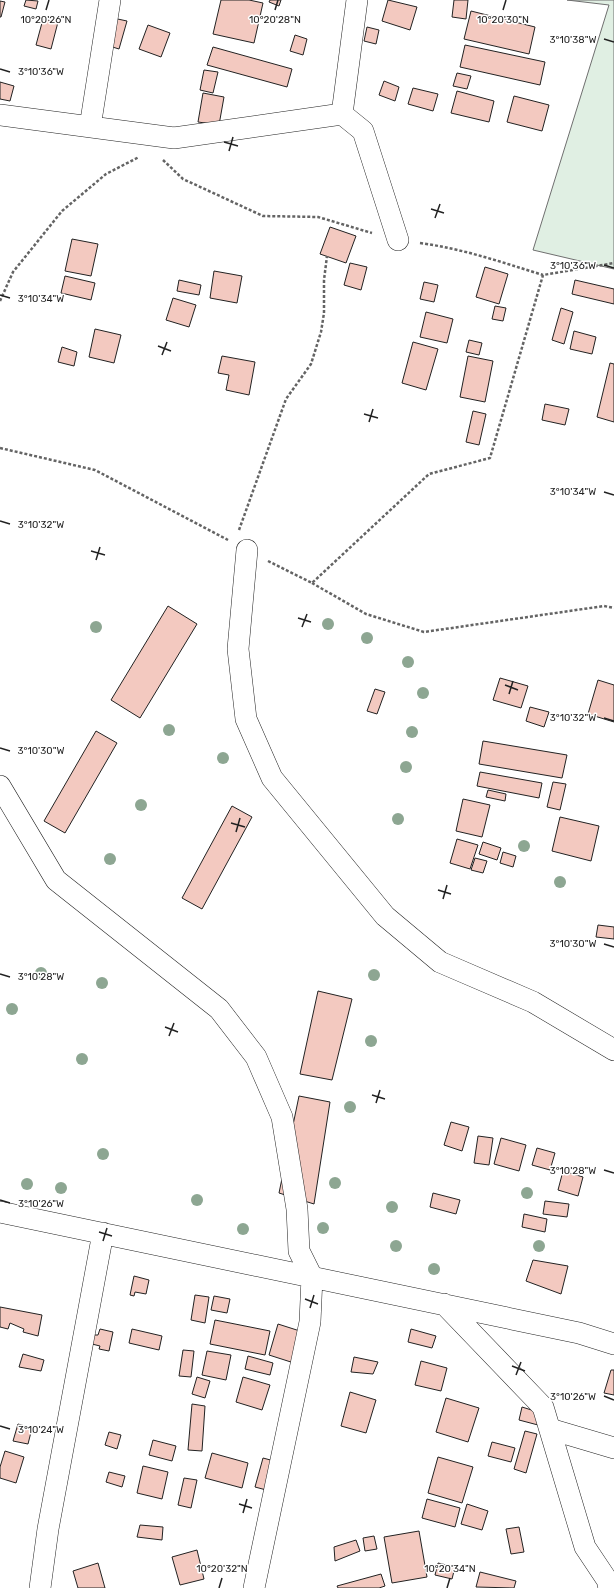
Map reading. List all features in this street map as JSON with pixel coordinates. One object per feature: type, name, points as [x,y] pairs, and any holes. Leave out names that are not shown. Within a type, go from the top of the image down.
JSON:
[{"type":"street","points":[[90,127],[110,0]]},
{"type":"street","points":[[342,114],[357,0]]},
{"type":"street","points":[[0,115],[174,138],[342,114],[363,131],[398,240]]},
{"type":"street","points":[[240,546],[238,649],[246,719],[272,778],[385,916],[440,962],[533,1002],[614,1050]]},
{"type":"street","points":[[0,786],[56,880],[219,1009],[256,1058],[282,1117],[297,1209],[299,1251],[312,1277],[310,1322],[254,1588]]},
{"type":"street","points":[[0,1212],[579,1333],[614,1344]]},
{"type":"street","points":[[40,1588],[48,1530],[103,1233]]},
{"type":"street","points":[[444,1304],[543,1407],[585,1547],[607,1580],[609,1588]]},
{"type":"street","points":[[550,1429],[614,1448]]},
{"type":"path","points":[[0,301],[13,272],[62,212],[106,174],[174,138]]},
{"type":"path","points":[[152,150],[183,179],[263,216],[318,217],[398,240],[452,247],[497,259],[543,275],[614,263]]},
{"type":"path","points":[[240,546],[244,518],[286,400],[311,364],[321,332],[324,313],[324,280],[327,256]]},
{"type":"path","points":[[312,583],[429,474],[490,458],[543,275]]},
{"type":"path","points":[[0,448],[95,470],[312,583],[366,614],[424,632],[604,606],[614,608]]},
{"type":"green space","points":[[567,0],[614,0],[614,269],[533,250],[609,5]]},
{"type":"building","points":[[26,0],[38,1],[36,9],[24,6]]},
{"type":"building","points":[[221,0],[249,0],[263,3],[254,43],[213,34]]},
{"type":"building","points":[[270,0],[281,0],[279,6],[269,2]]},
{"type":"building","points":[[388,0],[417,7],[410,30],[382,21]]},
{"type":"building","points":[[454,0],[468,0],[466,19],[452,17]]},
{"type":"building","points":[[0,1],[5,2],[1,17],[0,17]]},
{"type":"building","points":[[471,11],[535,27],[529,54],[464,39]]},
{"type":"building","points":[[113,18],[127,21],[119,49],[106,45]]},
{"type":"building","points":[[43,19],[58,22],[51,49],[36,45]]},
{"type":"building","points":[[148,25],[170,33],[161,57],[139,49]]},
{"type":"building","points":[[367,27],[379,30],[376,44],[364,41]]},
{"type":"building","points":[[295,35],[307,39],[303,55],[290,51]]},
{"type":"building","points":[[465,45],[545,62],[540,85],[460,67]]},
{"type":"building","points":[[213,47],[292,69],[287,87],[207,65]]},
{"type":"building","points":[[204,70],[218,72],[213,93],[200,90]]},
{"type":"building","points":[[457,73],[471,76],[467,89],[453,86]]},
{"type":"building","points":[[384,81],[399,87],[395,101],[379,95]]},
{"type":"building","points":[[0,82],[14,86],[10,101],[0,99]]},
{"type":"building","points":[[413,88],[438,94],[433,111],[408,104]]},
{"type":"building","points":[[457,91],[494,101],[489,122],[451,113]]},
{"type":"building","points":[[203,93],[224,97],[219,125],[198,122]]},
{"type":"building","points":[[514,96],[549,105],[542,131],[507,122]]},
{"type":"building","points":[[330,227],[356,236],[346,263],[320,254]]},
{"type":"building","points":[[72,239],[98,244],[91,276],[65,271]]},
{"type":"building","points":[[350,263],[367,267],[361,290],[344,285]]},
{"type":"building","points":[[485,267],[508,274],[499,304],[476,297]]},
{"type":"building","points":[[214,271],[242,276],[237,303],[210,298]]},
{"type":"building","points":[[65,276],[95,283],[91,300],[61,293]]},
{"type":"building","points":[[179,280],[201,285],[199,295],[177,291]]},
{"type":"building","points":[[575,280],[614,289],[614,304],[572,294]]},
{"type":"building","points":[[424,282],[438,285],[434,302],[420,299]]},
{"type":"building","points":[[173,298],[196,305],[189,327],[166,320]]},
{"type":"building","points":[[495,306],[506,308],[503,321],[492,319]]},
{"type":"building","points":[[561,308],[573,312],[564,344],[552,340]]},
{"type":"building","points":[[426,312],[453,319],[447,343],[420,337]]},
{"type":"building","points":[[95,329],[121,335],[114,363],[89,357]]},
{"type":"building","points":[[574,331],[596,337],[592,354],[570,349]]},
{"type":"building","points":[[469,340],[482,343],[479,355],[466,352]]},
{"type":"building","points":[[413,342],[438,349],[426,390],[402,383]]},
{"type":"building","points":[[62,347],[77,352],[74,366],[58,362]]},
{"type":"building","points":[[222,356],[255,362],[249,395],[226,390],[229,375],[218,373]]},
{"type":"building","points":[[468,356],[493,361],[485,402],[460,397]]},
{"type":"building","points":[[610,363],[614,364],[614,422],[597,417]]},
{"type":"building","points":[[545,404],[569,409],[565,425],[542,420]]},
{"type":"building","points":[[473,411],[486,414],[479,445],[466,442]]},
{"type":"building","points":[[168,606],[197,624],[140,718],[111,700]]},
{"type":"building","points":[[500,678],[528,686],[521,708],[493,700]]},
{"type":"building","points":[[598,680],[614,685],[614,722],[588,714]]},
{"type":"building","points":[[375,689],[385,692],[377,714],[367,711]]},
{"type":"building","points":[[530,707],[549,712],[544,727],[526,721]]},
{"type":"building","points":[[96,731],[117,743],[65,833],[44,821]]},
{"type":"building","points":[[483,741],[567,755],[562,778],[479,764]]},
{"type":"building","points":[[480,772],[542,783],[539,798],[477,786]]},
{"type":"building","points":[[553,782],[566,784],[560,810],[547,807]]},
{"type":"building","points":[[488,790],[506,794],[505,801],[486,797]]},
{"type":"building","points":[[463,799],[490,805],[482,837],[456,831]]},
{"type":"building","points":[[232,806],[252,817],[202,909],[182,898]]},
{"type":"building","points":[[560,817],[599,826],[591,861],[552,851]]},
{"type":"building","points":[[457,839],[478,845],[470,869],[450,863]]},
{"type":"building","points":[[483,842],[501,848],[497,860],[479,854]]},
{"type":"building","points":[[503,852],[516,856],[513,867],[500,863]]},
{"type":"building","points":[[475,858],[487,861],[483,873],[471,870]]},
{"type":"building","points":[[598,925],[614,927],[614,939],[596,937]]},
{"type":"building","points":[[318,991],[352,999],[332,1080],[300,1074]]},
{"type":"building","points":[[299,1096],[330,1102],[314,1204],[279,1193]]},
{"type":"building","points":[[451,1122],[469,1127],[462,1151],[444,1145]]},
{"type":"building","points":[[478,1136],[493,1138],[489,1165],[474,1163]]},
{"type":"building","points":[[501,1138],[526,1145],[519,1171],[494,1164]]},
{"type":"building","points":[[537,1148],[555,1153],[550,1170],[532,1165]]},
{"type":"building","points":[[563,1171],[583,1177],[578,1196],[558,1190]]},
{"type":"building","points":[[433,1193],[460,1200],[456,1214],[430,1207]]},
{"type":"building","points":[[545,1201],[569,1204],[567,1217],[543,1214]]},
{"type":"building","points":[[524,1214],[547,1219],[545,1232],[522,1227]]},
{"type":"building","points":[[533,1260],[568,1266],[561,1294],[526,1281]]},
{"type":"building","points":[[134,1276],[149,1280],[146,1294],[135,1292],[134,1296],[130,1295]]},
{"type":"building","points":[[195,1295],[209,1297],[205,1323],[191,1320]]},
{"type":"building","points":[[214,1296],[230,1299],[227,1313],[211,1310]]},
{"type":"building","points":[[0,1307],[42,1315],[38,1336],[23,1332],[24,1329],[10,1323],[8,1329],[0,1327]]},
{"type":"building","points":[[215,1320],[270,1331],[265,1355],[210,1344]]},
{"type":"building","points":[[278,1324],[303,1332],[294,1363],[269,1355]]},
{"type":"building","points":[[100,1329],[113,1332],[109,1351],[99,1349],[100,1346],[92,1344],[94,1335],[98,1335]]},
{"type":"building","points":[[132,1329],[162,1336],[159,1350],[129,1343]]},
{"type":"building","points":[[411,1329],[436,1336],[432,1348],[408,1342]]},
{"type":"building","points":[[183,1350],[194,1351],[191,1377],[179,1376]]},
{"type":"building","points":[[207,1351],[231,1355],[226,1380],[202,1375]]},
{"type":"building","points":[[23,1354],[44,1360],[41,1371],[19,1367]]},
{"type":"building","points":[[248,1356],[273,1363],[270,1375],[245,1369]]},
{"type":"building","points":[[354,1357],[378,1362],[373,1374],[351,1372]]},
{"type":"building","points":[[421,1361],[447,1368],[441,1391],[415,1385]]},
{"type":"building","points":[[611,1370],[614,1370],[614,1395],[604,1393]]},
{"type":"building","points":[[197,1377],[210,1381],[205,1398],[192,1394]]},
{"type":"building","points":[[243,1377],[270,1385],[262,1410],[236,1402]]},
{"type":"building","points":[[350,1392],[376,1400],[366,1433],[341,1426]]},
{"type":"building","points":[[446,1398],[479,1408],[468,1442],[436,1432]]},
{"type":"building","points":[[192,1404],[205,1406],[202,1451],[188,1450]]},
{"type":"building","points":[[522,1407],[541,1413],[538,1425],[519,1420]]},
{"type":"building","points":[[18,1424],[32,1428],[28,1444],[13,1441]]},
{"type":"building","points":[[525,1431],[537,1434],[526,1473],[514,1469]]},
{"type":"building","points":[[109,1432],[121,1435],[117,1449],[105,1445]]},
{"type":"building","points":[[153,1440],[176,1446],[172,1461],[149,1455]]},
{"type":"building","points":[[492,1442],[515,1448],[511,1462],[488,1456]]},
{"type":"building","points":[[5,1451],[24,1457],[16,1483],[0,1478],[0,1467]]},
{"type":"building","points":[[212,1453],[248,1463],[242,1488],[205,1478]]},
{"type":"building","points":[[438,1457],[473,1467],[462,1503],[428,1493]]},
{"type":"building","points":[[263,1458],[278,1462],[270,1491],[255,1487]]},
{"type":"building","points":[[143,1466],[168,1472],[162,1499],[137,1493]]},
{"type":"building","points":[[109,1472],[125,1476],[122,1487],[106,1482]]},
{"type":"building","points":[[184,1478],[197,1480],[191,1508],[178,1505]]},
{"type":"building","points":[[427,1499],[460,1508],[455,1527],[422,1518]]},
{"type":"building","points":[[467,1504],[488,1511],[482,1530],[461,1524]]},
{"type":"building","points":[[140,1525],[163,1527],[162,1540],[137,1537]]},
{"type":"building","points":[[519,1527],[524,1552],[511,1554],[506,1529]]},
{"type":"building","points":[[419,1531],[427,1577],[392,1583],[384,1537]]},
{"type":"building","points":[[374,1536],[377,1549],[365,1551],[363,1538]]},
{"type":"building","points":[[356,1540],[360,1551],[335,1561],[334,1547]]},
{"type":"building","points":[[197,1550],[204,1579],[180,1585],[172,1557]]},
{"type":"building","points":[[98,1563],[105,1588],[78,1588],[73,1571]]},
{"type":"building","points":[[438,1563],[455,1567],[452,1579],[435,1575]]},
{"type":"building","points":[[480,1572],[516,1581],[514,1588],[476,1587]]},
{"type":"building","points":[[381,1574],[385,1586],[379,1588],[338,1588],[337,1586]]}]
